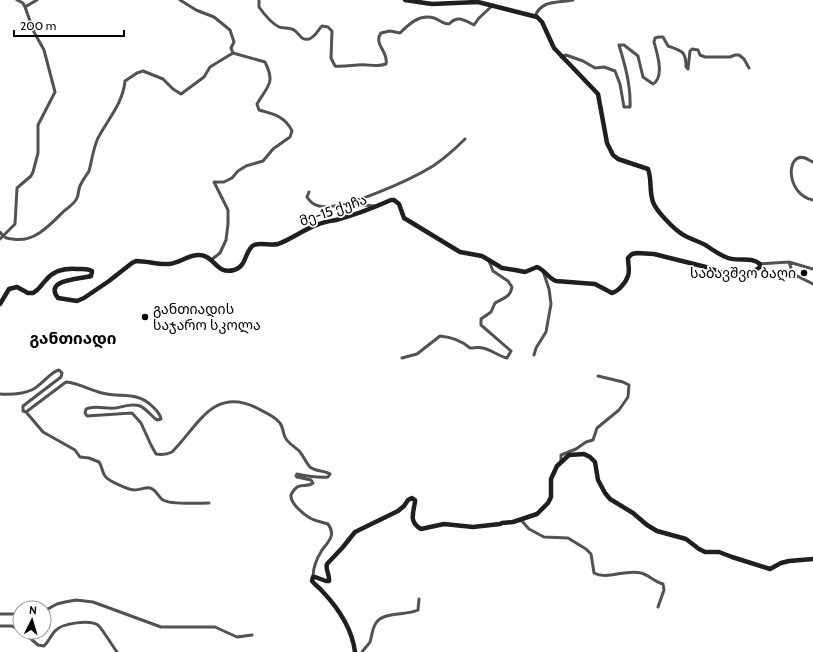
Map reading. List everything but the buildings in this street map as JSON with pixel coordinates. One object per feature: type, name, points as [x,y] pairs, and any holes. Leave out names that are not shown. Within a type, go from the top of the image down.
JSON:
[{"type":"street","points":[[1,237],[15,224],[17,188],[33,172],[38,153],[38,125],[55,92],[44,50],[34,32],[23,3],[17,0]]},
{"type":"street","points":[[25,7],[37,0]]},
{"type":"street","points":[[180,0],[196,10],[214,17],[230,30],[234,42],[231,48],[233,53]]},
{"type":"street","points":[[260,0],[259,7],[264,15],[279,27],[294,30],[301,38],[308,39],[314,37],[322,26],[328,27],[332,31],[331,58],[335,66],[346,67],[367,65],[376,67],[386,64],[387,60],[378,41],[378,36],[381,33],[390,31],[400,33],[412,21],[425,18],[434,18],[445,24],[449,24],[458,18],[474,25],[493,5]]},
{"type":"street","points":[[405,0],[432,4],[478,2],[539,18],[550,43],[561,57],[598,94],[608,143],[613,155],[618,159],[648,169],[650,173],[654,204],[681,234],[706,246],[721,256],[734,260],[748,259],[760,264],[789,262],[813,269]]},
{"type":"street","points":[[535,16],[538,8],[545,3],[573,0]]},
{"type":"street","points":[[561,57],[566,55],[583,61],[596,68],[604,67],[614,71],[620,84],[624,107],[630,107],[630,98],[626,68],[619,45],[624,45],[638,56],[642,77],[653,84],[656,82],[659,75],[659,61],[654,42],[655,38],[659,37],[663,37],[668,46],[684,54],[686,58],[686,67],[688,69],[690,52],[692,49],[698,50],[700,55],[705,57],[730,57],[739,55],[744,59],[749,68]]},
{"type":"street","points":[[1,237],[21,240],[38,234],[77,200],[80,185],[89,172],[90,160],[98,138],[114,114],[124,90],[125,81],[143,71],[163,79],[173,89],[181,94],[204,77],[210,67],[233,53],[265,62],[269,69],[271,80],[268,88],[257,104],[259,110],[277,115],[283,119],[292,130],[290,137],[273,149],[263,161],[246,166],[232,178],[224,182],[214,182],[228,210],[228,224],[226,240],[220,253],[211,260]]},
{"type":"street","points":[[350,204],[410,179],[432,167],[455,150],[465,139]]},
{"type":"street","points":[[813,162],[804,157],[793,162],[791,176],[796,190],[805,199],[813,200]]},
{"type":"street","points":[[309,192],[307,197],[310,202],[320,206],[350,204],[378,206]]},
{"type":"street","name":"მე-15 ქუჩა","points":[[0,304],[7,290],[17,287],[33,294],[39,290],[50,275],[63,269],[81,269],[92,271],[91,276],[83,279],[63,281],[57,285],[55,295],[58,298],[77,301],[108,282],[136,261],[170,264],[191,256],[200,255],[207,256],[218,268],[222,270],[235,270],[244,261],[253,245],[275,245],[286,241],[318,224],[337,220],[391,200],[394,200],[399,204],[404,218],[464,254],[482,256],[502,268],[525,272],[536,267],[542,269]]},
{"type":"street","points":[[0,232],[1,237]]},
{"type":"street","points":[[542,269],[556,281],[595,284],[612,293],[618,290],[628,276],[629,256],[637,253],[654,254],[706,267],[731,276],[754,271],[760,268],[760,264]]},
{"type":"street","points":[[402,358],[416,354],[440,336],[448,337],[465,344],[470,348],[482,347],[507,358],[511,351],[481,325],[481,320],[491,312],[495,303],[508,297],[512,287],[508,281],[493,271],[488,260]]},
{"type":"street","points":[[789,262],[793,274],[813,284]]},
{"type":"street","points":[[534,355],[536,348],[546,332],[550,304],[549,289],[542,269]]},
{"type":"street","points":[[0,394],[32,390],[54,372],[61,370],[62,375],[58,380],[23,406],[22,409],[35,424],[48,435],[75,450],[80,457],[89,458],[99,462],[105,476],[120,486],[130,490],[151,488],[156,490],[163,500],[171,502],[209,503]]},
{"type":"street","points":[[561,462],[561,455],[593,440],[597,428],[619,410],[628,397],[629,385],[623,382],[598,376]]},
{"type":"street","points":[[26,412],[66,382],[73,382],[86,388],[111,395],[136,396],[150,404],[159,413],[160,419],[157,420],[147,410],[138,405],[131,404],[115,408],[90,407],[86,409],[85,413],[87,416],[132,413],[141,423],[150,445],[156,454],[162,455],[167,455],[172,452],[205,413],[222,404],[240,402],[250,405],[274,418],[280,423],[287,440],[299,450],[310,467],[316,471],[327,472],[330,474],[328,477],[310,477],[297,474],[297,477],[311,480],[314,483],[297,487],[291,494],[292,501],[301,511],[310,519],[328,524],[332,532],[331,539],[317,559],[312,581],[336,606],[348,626],[354,641],[355,652]]},
{"type":"street","points":[[313,577],[318,577],[329,581],[330,578],[326,566],[343,547],[351,535],[382,517],[398,511],[404,506],[409,498],[415,500],[412,516],[413,521],[415,526],[421,529],[444,524],[473,527],[500,524],[521,520],[537,514],[548,503],[551,497],[551,479],[561,462],[565,458],[572,455],[584,454],[595,462],[601,488],[610,499],[657,531],[686,539],[705,552],[719,552],[770,569],[781,563],[789,561],[813,559]]},
{"type":"street","points":[[521,520],[529,529],[544,537],[568,538],[586,549],[590,554],[595,574],[600,576],[625,572],[642,573],[656,582],[663,584],[664,590],[658,607]]},
{"type":"street","points":[[362,652],[369,643],[376,623],[387,616],[412,613],[418,610],[419,599]]},
{"type":"street","points":[[52,607],[57,604],[76,600],[93,602],[161,627],[215,627],[238,637],[252,635]]},
{"type":"street","points":[[0,614],[12,614]]},
{"type":"street","points":[[52,636],[55,630],[63,625],[90,622],[99,626],[117,652]]},
{"type":"street","points":[[0,626],[12,626]]},
{"type":"street","points":[[32,640],[38,645],[44,646],[50,640]]},
{"type":"place","name":"საბავშვო ბაღი","points":[[804,273]]},
{"type":"place","name":"განთიადის საჯარო სკოლა","points":[[145,317]]},
{"type":"district","name":"განთიადი","points":[[73,338]]}]
